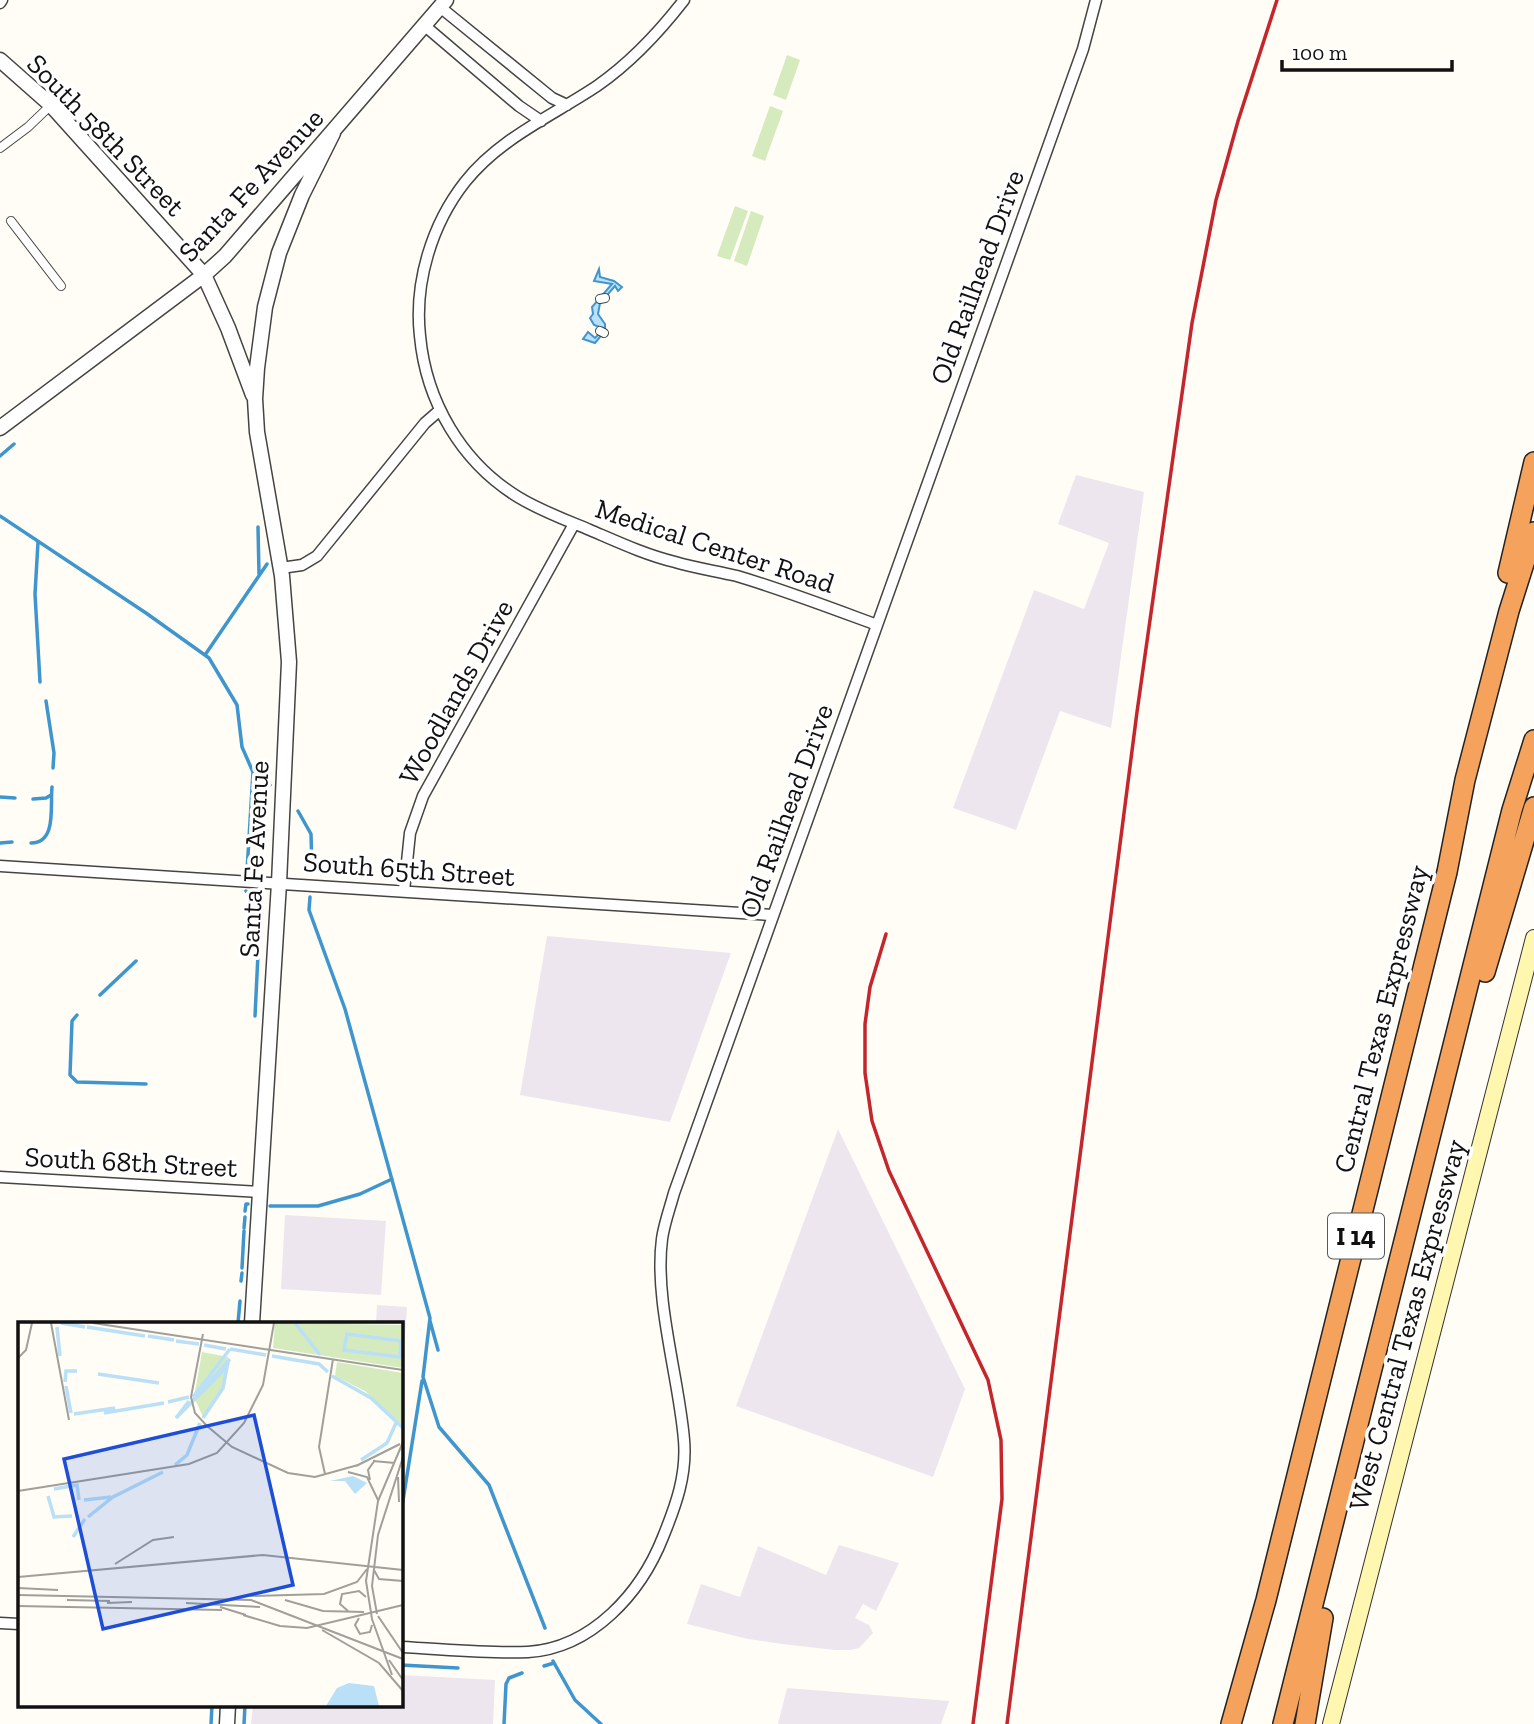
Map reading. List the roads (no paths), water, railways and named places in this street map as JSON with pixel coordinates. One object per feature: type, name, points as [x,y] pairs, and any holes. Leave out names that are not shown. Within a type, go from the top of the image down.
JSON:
[{"type":"highway","points":[[1465,780],[1503,594],[1534,462]]},
{"type":"highway","name":"Central Texas Expressway","points":[[1231,1724],[1266,1600],[1447,872],[1465,780],[1512,599],[1534,532]]},
{"type":"highway","name":"I 14","points":[[1283,1724],[1512,810],[1534,740]]},
{"type":"highway","points":[[1452,1050],[1481,985],[1534,807]]},
{"type":"highway","points":[[1305,1724],[1317,1642],[1355,1486],[1360,1419]]},
{"type":"highway","points":[[1222,1724],[1242,1657],[1266,1600]]},
{"type":"main road","name":"West Central Texas Expressway","points":[[1331,1724],[1534,938]]},
{"type":"street","name":"Medical Center Road","points":[[684,0],[629,59],[601,83],[505,144],[473,173],[453,199],[430,247],[423,275],[418,319],[424,367],[440,410],[469,454],[496,481],[530,504],[656,556],[753,581],[877,625]]},
{"type":"street","name":"Old Railhead Drive","points":[[402,1647],[530,1652],[554,1646],[590,1629],[618,1609],[644,1577],[658,1550],[685,1469],[684,1439],[662,1288],[662,1239],[674,1193],[1079,60],[1096,0]]},
{"type":"street","points":[[443,4],[552,98],[567,105]]},
{"type":"street","name":"Santa Fe Avenue","points":[[0,428],[204,275],[243,237],[443,4]]},
{"type":"street","points":[[425,26],[519,106],[541,121]]},
{"type":"street","name":"South 58th Street","points":[[0,60],[51,105],[204,275],[255,399]]},
{"type":"street","points":[[0,148],[51,105]]},
{"type":"street","points":[[255,399],[261,336],[279,253],[302,195],[333,133]]},
{"type":"street","points":[[11,221],[61,286]]},
{"type":"street","name":"Santa Fe Avenue","points":[[252,1322],[279,883],[289,662],[281,568],[260,455],[255,399]]},
{"type":"street","points":[[281,568],[302,565],[317,556],[425,423],[440,410]]},
{"type":"street","name":"Woodlands Drive","points":[[404,891],[410,833],[423,796],[574,524]]},
{"type":"street","name":"South 65th Street","points":[[0,866],[772,915]]},
{"type":"street","name":"South 68th Street","points":[[0,1177],[260,1192]]},
{"type":"street","points":[[0,1623],[18,1624]]},
{"type":"street","points":[[227,1724],[228,1706]]},
{"type":"water","points":[[599,269],[600,277],[614,281],[622,287],[618,291],[615,286],[600,303],[598,314],[605,324],[605,331],[595,343],[583,339],[588,332],[595,338],[600,333],[600,327],[594,325],[590,318],[593,314],[592,307],[612,284],[594,281]]},
{"type":"waterway","points":[[0,456],[14,444]]},
{"type":"waterway","points":[[0,516],[209,658],[237,705],[242,747],[253,772],[270,785]]},
{"type":"waterway","points":[[258,527],[259,574]]},
{"type":"waterway","points":[[38,542],[35,594],[40,682]]},
{"type":"waterway","points":[[205,655],[267,564]]},
{"type":"waterway","points":[[46,701],[54,753],[53,768]]},
{"type":"waterway","points":[[247,871],[253,772]]},
{"type":"waterway","points":[[31,843],[45,837],[49,830],[52,787]]},
{"type":"waterway","points":[[33,799],[51,795]]},
{"type":"waterway","points":[[0,797],[15,798]]},
{"type":"waterway","points":[[298,811],[311,834],[312,869]]},
{"type":"waterway","points":[[0,843],[12,842]]},
{"type":"waterway","points":[[246,891],[257,901],[260,913],[255,1016]]},
{"type":"waterway","points":[[310,897],[309,910],[345,1009],[430,1318],[423,1377],[439,1427],[489,1485],[545,1628]]},
{"type":"waterway","points":[[100,995],[136,961]]},
{"type":"waterway","points":[[77,1015],[72,1021],[70,1075],[77,1082],[146,1084]]},
{"type":"waterway","points":[[270,1206],[318,1206],[360,1194],[392,1179]]},
{"type":"waterway","points":[[245,1211],[248,1204]]},
{"type":"waterway","points":[[244,1228],[245,1217]]},
{"type":"waterway","points":[[242,1268],[244,1231]]},
{"type":"waterway","points":[[241,1281],[242,1273]]},
{"type":"waterway","points":[[238,1322],[240,1301]]},
{"type":"waterway","points":[[430,1321],[438,1350]]},
{"type":"waterway","points":[[402,1507],[422,1381]]},
{"type":"waterway","points":[[553,1661],[575,1700],[601,1724]]},
{"type":"waterway","points":[[544,1666],[554,1663]]},
{"type":"waterway","points":[[402,1665],[458,1668]]},
{"type":"waterway","points":[[504,1724],[506,1684],[509,1678],[522,1673]]},
{"type":"waterway","points":[[211,1724],[212,1706]]},
{"type":"waterway","points":[[244,1724],[245,1706]]},
{"type":"railway","points":[[1007,1724],[1137,712],[1192,323],[1216,200],[1277,0]]},
{"type":"railway","points":[[886,934],[870,987],[865,1024],[865,1073],[872,1121],[889,1171],[988,1380],[1001,1440],[1002,1499],[973,1724]]}]
